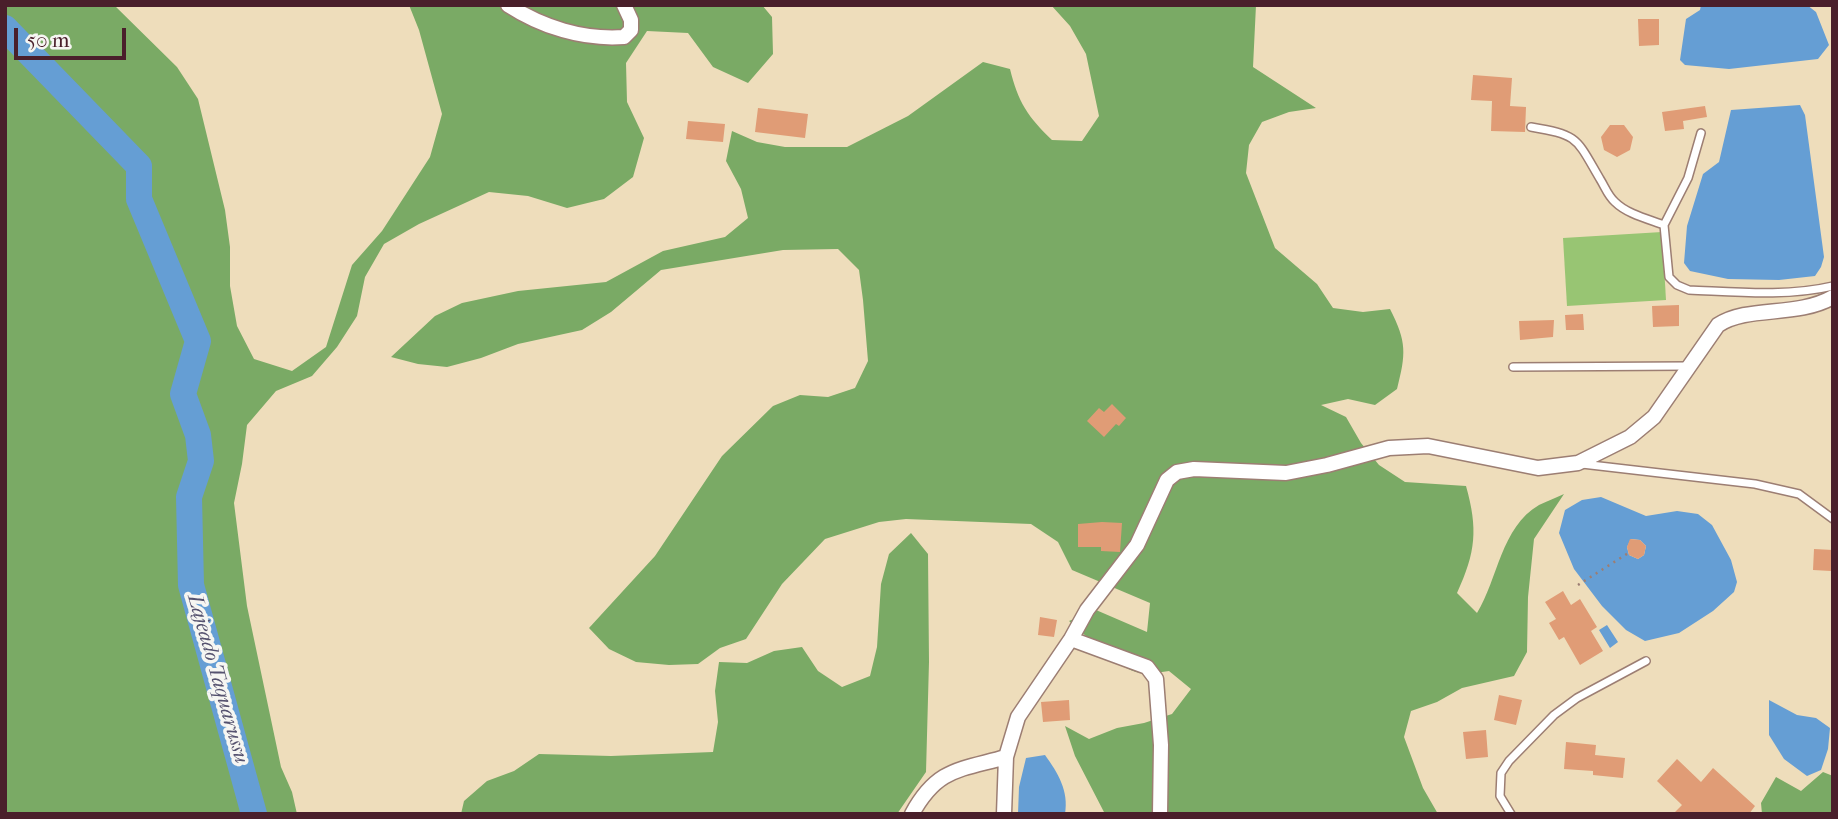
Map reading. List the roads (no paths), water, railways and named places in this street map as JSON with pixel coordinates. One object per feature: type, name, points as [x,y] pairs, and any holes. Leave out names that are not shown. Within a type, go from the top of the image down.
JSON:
[{"type":"street","points":[[508,5],[530,19],[561,30],[605,38],[624,37],[631,30],[631,20],[624,5]]},
{"type":"street","points":[[1004,814],[1006,757],[1018,717],[1071,639],[1087,610],[1137,545],[1167,480],[1177,472],[1194,469],[1286,473],[1327,466],[1389,447],[1428,446],[1538,468],[1578,463],[1630,437],[1654,417],[1718,325],[1730,317],[1799,310],[1833,297]]},
{"type":"street","points":[[1071,639],[1147,667],[1156,679],[1161,745],[1160,814]]},
{"type":"street","points":[[912,814],[923,793],[947,773],[1006,757]]},
{"type":"lane","points":[[1531,127],[1562,132],[1573,138],[1583,149],[1613,201],[1624,209],[1664,225]]},
{"type":"lane","points":[[1701,132],[1688,178],[1664,225],[1669,277],[1677,285],[1689,290],[1808,292],[1833,286]]},
{"type":"lane","points":[[1513,367],[1690,366]]},
{"type":"lane","points":[[1578,463],[1755,484],[1799,494],[1833,519]]},
{"type":"lane","points":[[1511,814],[1500,796],[1502,774],[1509,761],[1554,715],[1577,698],[1646,661]]},
{"type":"water","points":[[1701,5],[1807,5],[1816,12],[1829,45],[1818,59],[1729,69],[1685,65],[1680,60],[1686,19],[1700,10]]},
{"type":"water","points":[[1800,105],[1805,115],[1824,257],[1821,267],[1815,276],[1779,280],[1728,279],[1690,271],[1684,263],[1687,226],[1703,174],[1719,162],[1731,110]]},
{"type":"water","points":[[1601,497],[1646,516],[1677,511],[1698,514],[1712,525],[1731,560],[1737,582],[1734,592],[1713,611],[1679,633],[1645,641],[1626,630],[1602,606],[1574,569],[1559,533],[1565,510],[1582,500]],"holes":[[[1631,539],[1640,540],[1646,546],[1644,555],[1638,559],[1629,555],[1627,547]]]},
{"type":"water","points":[[1607,625],[1618,642],[1610,648],[1599,630]]},
{"type":"water","points":[[1769,700],[1797,715],[1816,718],[1830,728],[1828,749],[1821,770],[1807,776],[1784,759],[1769,735]]},
{"type":"water","points":[[1045,755],[1061,783],[1065,814],[1018,814],[1019,787],[1026,758]]},
{"type":"waterway","name":"Lajeado Taquarussu","points":[[5,28],[139,166],[139,199],[198,341],[183,394],[198,435],[201,461],[189,497],[191,585],[254,814]]}]
